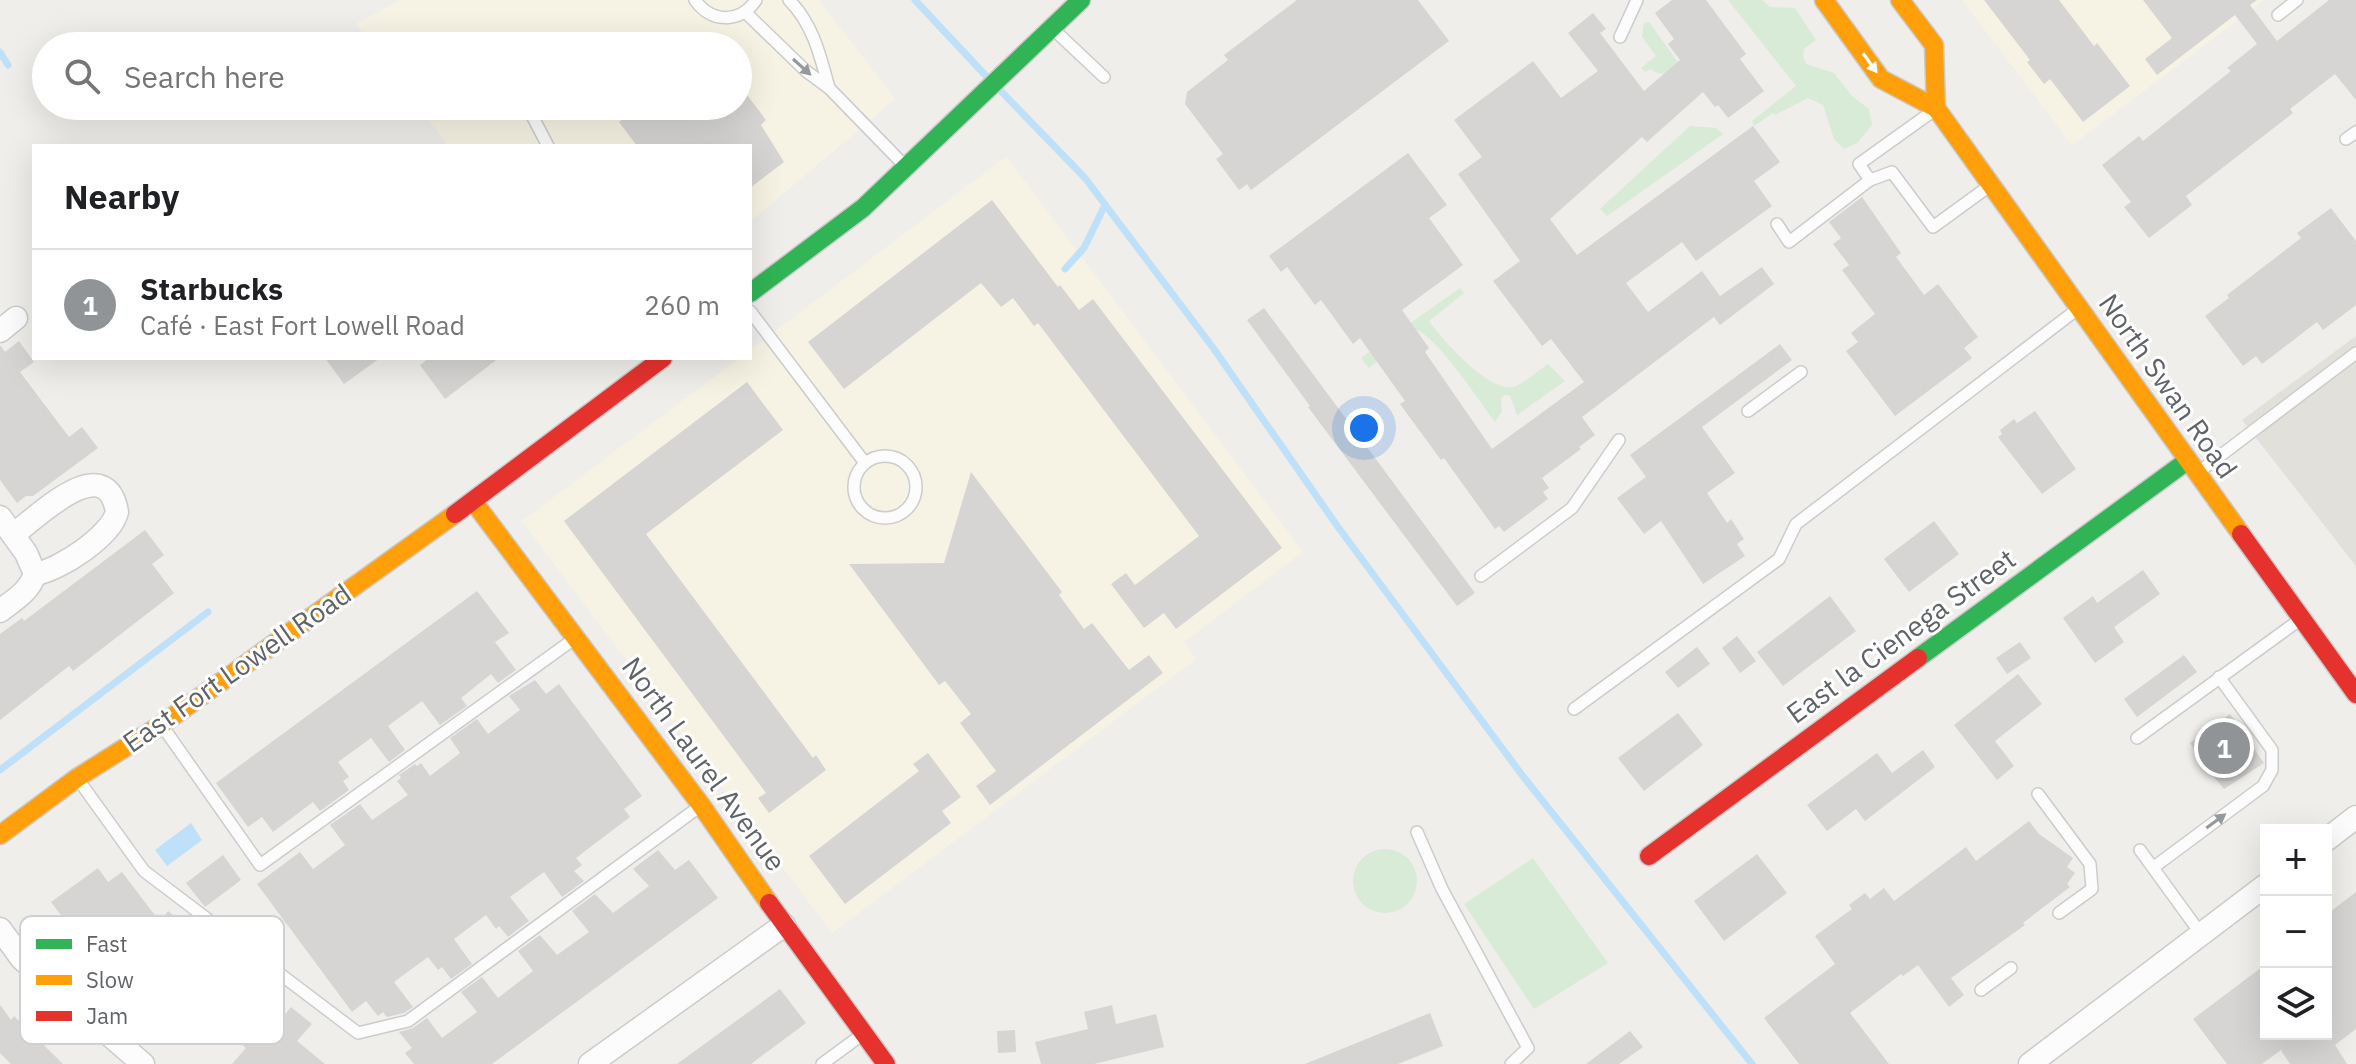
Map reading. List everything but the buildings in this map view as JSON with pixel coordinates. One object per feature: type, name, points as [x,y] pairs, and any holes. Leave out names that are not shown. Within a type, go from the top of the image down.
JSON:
[{"type":"main road","points":[[752,291],[863,208],[1013,67],[1059,17],[1081,0]]},
{"type":"main road","name":"North Swan Road","points":[[1824,0],[1881,79],[1936,108],[2356,694]]},
{"type":"main road","points":[[1900,0],[1934,45],[1936,108]]},
{"type":"main road","name":"East Fort Lowell Road","points":[[0,835],[77,778],[161,725],[473,501],[660,360]]},
{"type":"main road","name":"East la Cienega Street","points":[[1649,856],[2192,468]]},
{"type":"main road","name":"North Laurel Avenue","points":[[473,501],[701,805],[886,1064]]},
{"type":"street","points":[[0,611],[24,593],[32,584],[35,574],[33,563],[6,526],[78,486],[97,485],[111,495],[117,512],[110,528],[61,565],[35,574]]},
{"type":"street","points":[[2332,835],[2356,817]]},
{"type":"street","points":[[2030,1064],[2260,890]]},
{"type":"street","points":[[590,1064],[784,925]]},
{"type":"street","points":[[0,929],[20,956]]},
{"type":"street","points":[[120,1044],[143,1064]]},
{"type":"lane","points":[[695,0],[706,13],[721,18],[746,13],[756,0]]},
{"type":"lane","points":[[789,0],[803,14],[818,49],[829,88]]},
{"type":"lane","points":[[1620,37],[1637,0]]},
{"type":"lane","points":[[2278,15],[2297,0]]},
{"type":"lane","points":[[746,13],[806,71],[829,88],[906,167]]},
{"type":"lane","points":[[1059,17],[1104,77]]},
{"type":"lane","points":[[1870,180],[1859,164],[1936,108]]},
{"type":"lane","points":[[534,120],[547,144]]},
{"type":"lane","points":[[1777,224],[1789,242],[1870,180],[1892,172],[1933,227],[1991,185]]},
{"type":"lane","points":[[1574,709],[1779,559],[1796,524],[2079,308]]},
{"type":"lane","points":[[752,314],[865,463]]},
{"type":"lane","points":[[2192,468],[2356,353]]},
{"type":"lane","points":[[1748,411],[1801,372]]},
{"type":"lane","points":[[1481,576],[1572,508],[1619,440]]},
{"type":"lane","points":[[884,456],[904,462],[911,470],[917,490],[908,509],[899,516],[878,518],[860,507],[853,489],[858,471],[865,463],[884,456]]},
{"type":"lane","points":[[2137,738],[2301,619]]},
{"type":"lane","points":[[161,725],[260,865],[577,636]]},
{"type":"lane","points":[[2154,867],[2263,786],[2272,770],[2272,750],[2219,677]]},
{"type":"lane","points":[[77,778],[144,871],[203,916]]},
{"type":"lane","points":[[2038,794],[2090,864],[2092,889],[2059,913]]},
{"type":"lane","points":[[284,977],[358,1033],[408,1021],[701,805]]},
{"type":"lane","points":[[1417,832],[1442,889],[1528,1048],[1511,1064]]},
{"type":"lane","points":[[2140,850],[2201,934]]},
{"type":"lane","points":[[1981,990],[2011,968]]},
{"type":"lane","points":[[822,1064],[864,1034]]},
{"type":"shaded area","points":[[401,0],[819,0],[895,99],[752,220],[752,144],[446,144],[428,120],[752,120],[752,32],[362,32],[356,24]]},
{"type":"shaded area","points":[[1962,0],[2264,0],[2072,145]]},
{"type":"shaded area","points":[[1006,157],[1303,552],[1184,642],[1196,659],[832,933],[522,521],[736,360],[752,360],[752,348]]},
{"type":"shaded area","points":[[2356,336],[2356,566],[2242,420]]},
{"type":"green space","points":[[1728,0],[1762,0],[1770,7],[1795,8],[1816,40],[1804,49],[1806,64],[1834,73],[1852,96],[1869,109],[1872,125],[1857,143],[1844,149],[1834,139],[1823,105],[1808,98],[1775,115],[1773,113],[1754,126],[1752,121],[1796,86]]},
{"type":"green space","points":[[1649,22],[1679,64],[1669,72],[1662,74],[1650,69],[1645,72],[1641,68],[1656,56],[1642,37],[1644,23]]},
{"type":"green space","points":[[1690,126],[1717,128],[1723,134],[1607,216],[1600,209]]},
{"type":"green space","points":[[1460,288],[1464,293],[1429,321],[1468,364],[1494,383],[1506,387],[1520,384],[1548,364],[1565,381],[1517,415],[1510,396],[1504,395],[1501,399],[1502,411],[1495,422],[1447,358],[1417,330],[1369,368],[1361,358]]},
{"type":"green space","points":[[1379,849],[1391,849],[1408,858],[1415,869],[1415,893],[1408,904],[1391,913],[1379,913],[1367,908],[1358,899],[1353,887],[1353,875],[1358,863],[1367,854]]},
{"type":"green space","points":[[1533,858],[1608,963],[1534,1009],[1464,904]]},
{"type":"water","points":[[191,823],[202,840],[167,866],[155,850]]},
{"type":"waterway","points":[[915,0],[987,77]]},
{"type":"waterway","points":[[0,52],[8,65]]},
{"type":"waterway","points":[[998,88],[1085,178],[1214,349],[1338,527],[1522,775],[1752,1064]]},
{"type":"waterway","points":[[1065,269],[1084,248],[1105,205]]},
{"type":"waterway","points":[[0,770],[208,612]]},
{"type":"traffic: fast","points":[[752,291],[863,208],[1081,0]]},
{"type":"traffic: fast","points":[[1918,658],[2187,461]]},
{"type":"traffic: slow","points":[[1824,0],[1881,79],[1936,108],[2241,534]]},
{"type":"traffic: slow","points":[[1900,0],[1934,45],[1936,108]]},
{"type":"traffic: slow","points":[[473,501],[701,805],[769,903]]},
{"type":"traffic: slow","points":[[0,835],[77,778],[161,725],[455,514]]},
{"type":"traffic: jam","points":[[455,514],[660,360]]},
{"type":"traffic: jam","points":[[2241,534],[2356,694]]},
{"type":"traffic: jam","points":[[1649,856],[1918,658]]},
{"type":"traffic: jam","points":[[769,903],[886,1064]]},
{"type":"place","name":"Starbucks","points":[[2224,748]]}]
